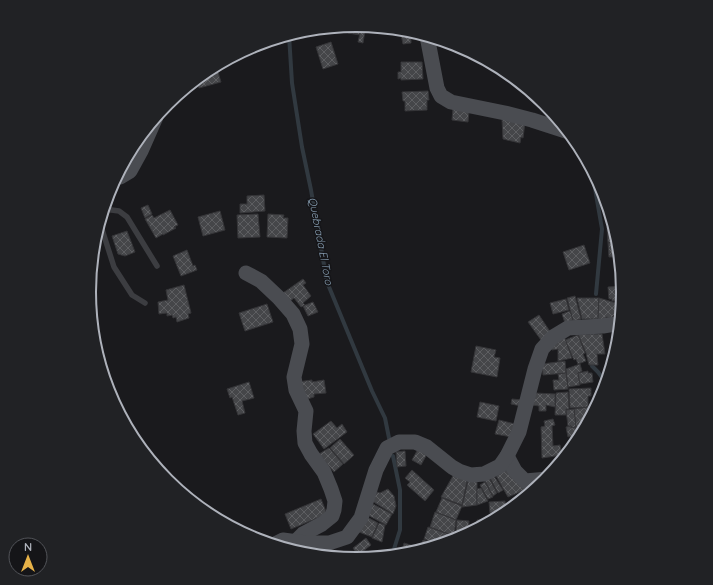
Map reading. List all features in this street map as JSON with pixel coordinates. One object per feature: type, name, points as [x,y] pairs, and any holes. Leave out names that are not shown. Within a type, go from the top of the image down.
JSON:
[{"type":"street","points":[[428,42],[437,88],[441,96],[451,102],[505,113],[558,129]]},
{"type":"street","points":[[124,174],[130,171],[146,139]]},
{"type":"street","points":[[246,273],[261,281],[279,298],[293,314],[300,329],[302,344],[294,377],[296,390],[306,411],[304,431],[305,443],[324,472],[335,501],[332,516],[322,524],[303,534],[296,541]]},
{"type":"street","points":[[281,541],[284,540],[305,543],[329,543],[347,537],[361,518],[376,470],[387,448],[400,442],[415,442],[427,447],[452,467],[470,475],[484,474],[500,466],[507,456],[519,432],[542,349],[553,337],[568,328],[615,324]]},
{"type":"street","points":[[507,456],[515,471],[525,481],[538,480]]},
{"type":"lane","points":[[110,210],[119,211],[127,218],[157,266]]},
{"type":"lane","points":[[103,233],[114,267],[132,295],[145,303]]},
{"type":"building","points":[[348,32],[360,32],[360,35]]},
{"type":"building","points":[[360,32],[365,32],[363,43],[358,42]]},
{"type":"building","points":[[401,36],[411,38],[411,43],[403,44]]},
{"type":"building","points":[[331,42],[338,64],[323,69],[316,47]]},
{"type":"building","points":[[401,62],[422,62],[423,79],[398,79],[398,72],[401,72]]},
{"type":"building","points":[[218,72],[221,82],[199,88],[198,86]]},
{"type":"building","points":[[428,91],[429,100],[427,100],[427,110],[405,111],[405,101],[403,101],[402,92]]},
{"type":"building","points":[[453,108],[469,111],[468,122],[452,120]]},
{"type":"building","points":[[502,119],[525,122],[523,138],[521,137],[520,143],[503,139]]},
{"type":"building","points":[[264,195],[265,211],[240,213],[240,204],[247,204],[247,196]]},
{"type":"building","points":[[148,205],[152,214],[145,218],[141,208]]},
{"type":"building","points":[[170,210],[178,225],[174,227],[176,228],[156,238],[145,219],[152,215],[154,218]]},
{"type":"building","points":[[220,211],[225,230],[203,236],[198,217]]},
{"type":"building","points":[[258,214],[260,237],[238,238],[237,215]]},
{"type":"building","points":[[268,214],[284,215],[283,218],[288,218],[287,238],[267,237]]},
{"type":"building","points":[[607,227],[608,227],[612,243],[608,243]]},
{"type":"building","points":[[127,231],[135,252],[125,256],[118,254],[112,236]]},
{"type":"building","points":[[608,243],[612,243],[615,257],[609,257]]},
{"type":"building","points":[[584,245],[590,263],[569,270],[563,252]]},
{"type":"building","points":[[187,250],[193,266],[195,265],[197,270],[181,276],[173,256]]},
{"type":"building","points":[[616,272],[617,286],[616,286]]},
{"type":"building","points":[[303,279],[306,283],[303,285],[311,296],[303,303],[305,305],[301,307],[294,298],[290,301],[283,293]]},
{"type":"building","points":[[184,285],[191,313],[188,314],[189,318],[177,322],[176,317],[173,318],[172,315],[167,316],[167,313],[159,314],[158,302],[168,300],[166,290]]},
{"type":"building","points":[[617,286],[617,301],[612,301],[612,299],[609,299],[608,287]]},
{"type":"building","points":[[575,296],[581,319],[573,321],[567,298]]},
{"type":"building","points":[[577,298],[599,298],[598,319],[582,319]]},
{"type":"building","points":[[599,298],[616,303],[616,315],[611,318],[606,317],[605,320],[598,319]]},
{"type":"building","points":[[566,299],[569,310],[553,314],[550,303]]},
{"type":"building","points":[[313,302],[318,312],[308,316],[303,306]]},
{"type":"building","points":[[267,304],[273,322],[245,331],[239,313]]},
{"type":"building","points":[[570,311],[573,320],[565,323],[562,314]]},
{"type":"building","points":[[539,315],[551,333],[541,340],[528,322]]},
{"type":"building","points":[[578,334],[602,334],[605,354],[597,354],[598,365],[589,365]]},
{"type":"building","points":[[578,335],[585,353],[583,354],[586,361],[578,364],[576,359],[574,360],[565,340]]},
{"type":"building","points":[[564,336],[572,358],[558,361],[558,349],[552,350],[550,342]]},
{"type":"building","points":[[476,346],[496,350],[494,357],[500,358],[497,377],[471,372]]},
{"type":"building","points":[[565,361],[566,373],[543,375],[542,364]]},
{"type":"building","points":[[580,364],[582,371],[578,373],[580,385],[568,387],[566,369]]},
{"type":"building","points":[[588,371],[588,373],[592,373],[593,382],[580,384],[578,373]]},
{"type":"building","points":[[566,373],[568,389],[554,390],[553,380],[559,380],[558,374]]},
{"type":"building","points":[[312,380],[312,382],[324,380],[326,393],[314,394],[314,397],[304,400],[297,382]]},
{"type":"building","points":[[249,382],[254,398],[242,401],[245,413],[238,415],[232,397],[230,398],[227,389]]},
{"type":"building","points":[[591,388],[591,396],[588,396],[588,407],[570,408],[569,389]]},
{"type":"building","points":[[568,392],[569,409],[566,409],[566,415],[555,415],[556,393]]},
{"type":"building","points":[[535,393],[555,394],[555,407],[546,405],[546,411],[539,411],[539,406],[532,405]]},
{"type":"building","points":[[512,399],[522,400],[521,406],[511,404]]},
{"type":"building","points":[[480,402],[499,406],[496,421],[477,417]]},
{"type":"building","points":[[589,407],[589,409],[578,429],[576,429],[574,409]]},
{"type":"building","points":[[574,409],[576,427],[572,428],[571,426],[568,426],[566,410]]},
{"type":"building","points":[[553,419],[555,425],[552,426],[553,446],[560,445],[562,453],[559,455],[542,458],[541,427],[545,426],[544,421]]},
{"type":"building","points":[[499,420],[515,424],[512,437],[495,434]]},
{"type":"building","points":[[331,421],[337,428],[342,424],[347,432],[324,449],[313,434]]},
{"type":"building","points":[[571,426],[571,428],[576,427],[576,429],[578,429],[571,440],[570,436],[568,437],[566,427]]},
{"type":"building","points":[[340,439],[354,455],[344,464],[330,448]]},
{"type":"building","points":[[329,448],[343,464],[334,472],[319,454]]},
{"type":"building","points":[[418,449],[427,454],[421,465],[412,460]]},
{"type":"building","points":[[405,451],[406,466],[397,467],[396,452]]},
{"type":"building","points":[[509,468],[529,488],[508,497],[496,476]]},
{"type":"building","points":[[412,470],[434,490],[425,501],[407,485],[410,482],[405,478]]},
{"type":"building","points":[[454,474],[467,481],[462,505],[441,497]]},
{"type":"building","points":[[494,476],[503,490],[498,493],[490,478]]},
{"type":"building","points":[[489,478],[497,493],[493,496],[485,481]]},
{"type":"building","points":[[468,481],[477,481],[477,505],[462,507]]},
{"type":"building","points":[[485,482],[493,497],[488,499],[480,485]]},
{"type":"building","points":[[481,488],[488,501],[477,505],[477,489]]},
{"type":"building","points":[[388,489],[394,496],[396,506],[393,514],[372,501],[377,492],[380,493]]},
{"type":"building","points":[[442,498],[462,506],[456,520],[436,512]]},
{"type":"building","points":[[321,499],[327,514],[291,529],[285,514]]},
{"type":"building","points":[[505,501],[505,506],[495,513],[490,513],[489,502]]},
{"type":"building","points":[[371,503],[392,514],[386,525],[366,514]]},
{"type":"building","points":[[435,512],[456,520],[454,534],[451,535],[430,527]]},
{"type":"building","points":[[367,517],[378,523],[372,537],[359,532]]},
{"type":"building","points":[[457,520],[469,521],[468,528],[460,531],[456,531]]},
{"type":"building","points":[[477,520],[484,520],[477,523]]},
{"type":"building","points":[[379,523],[385,525],[382,542],[372,538]]},
{"type":"building","points":[[428,527],[451,535],[431,542],[424,539]]},
{"type":"building","points":[[366,538],[371,545],[361,553],[357,553],[353,548]]},
{"type":"building","points":[[423,540],[429,542],[424,544],[421,545]]},
{"type":"building","points":[[404,543],[415,546],[407,548],[403,549]]},
{"type":"waterway","name":"Quebrada El Toro","points":[[289,41],[292,83],[302,147],[327,282],[372,391],[385,418],[389,438]]},
{"type":"waterway","points":[[595,188],[602,229],[596,294]]},
{"type":"waterway","points":[[592,366],[602,378]]},
{"type":"waterway","name":"Quebrada El Toro","points":[[392,551],[400,530],[400,490],[393,456]]}]
